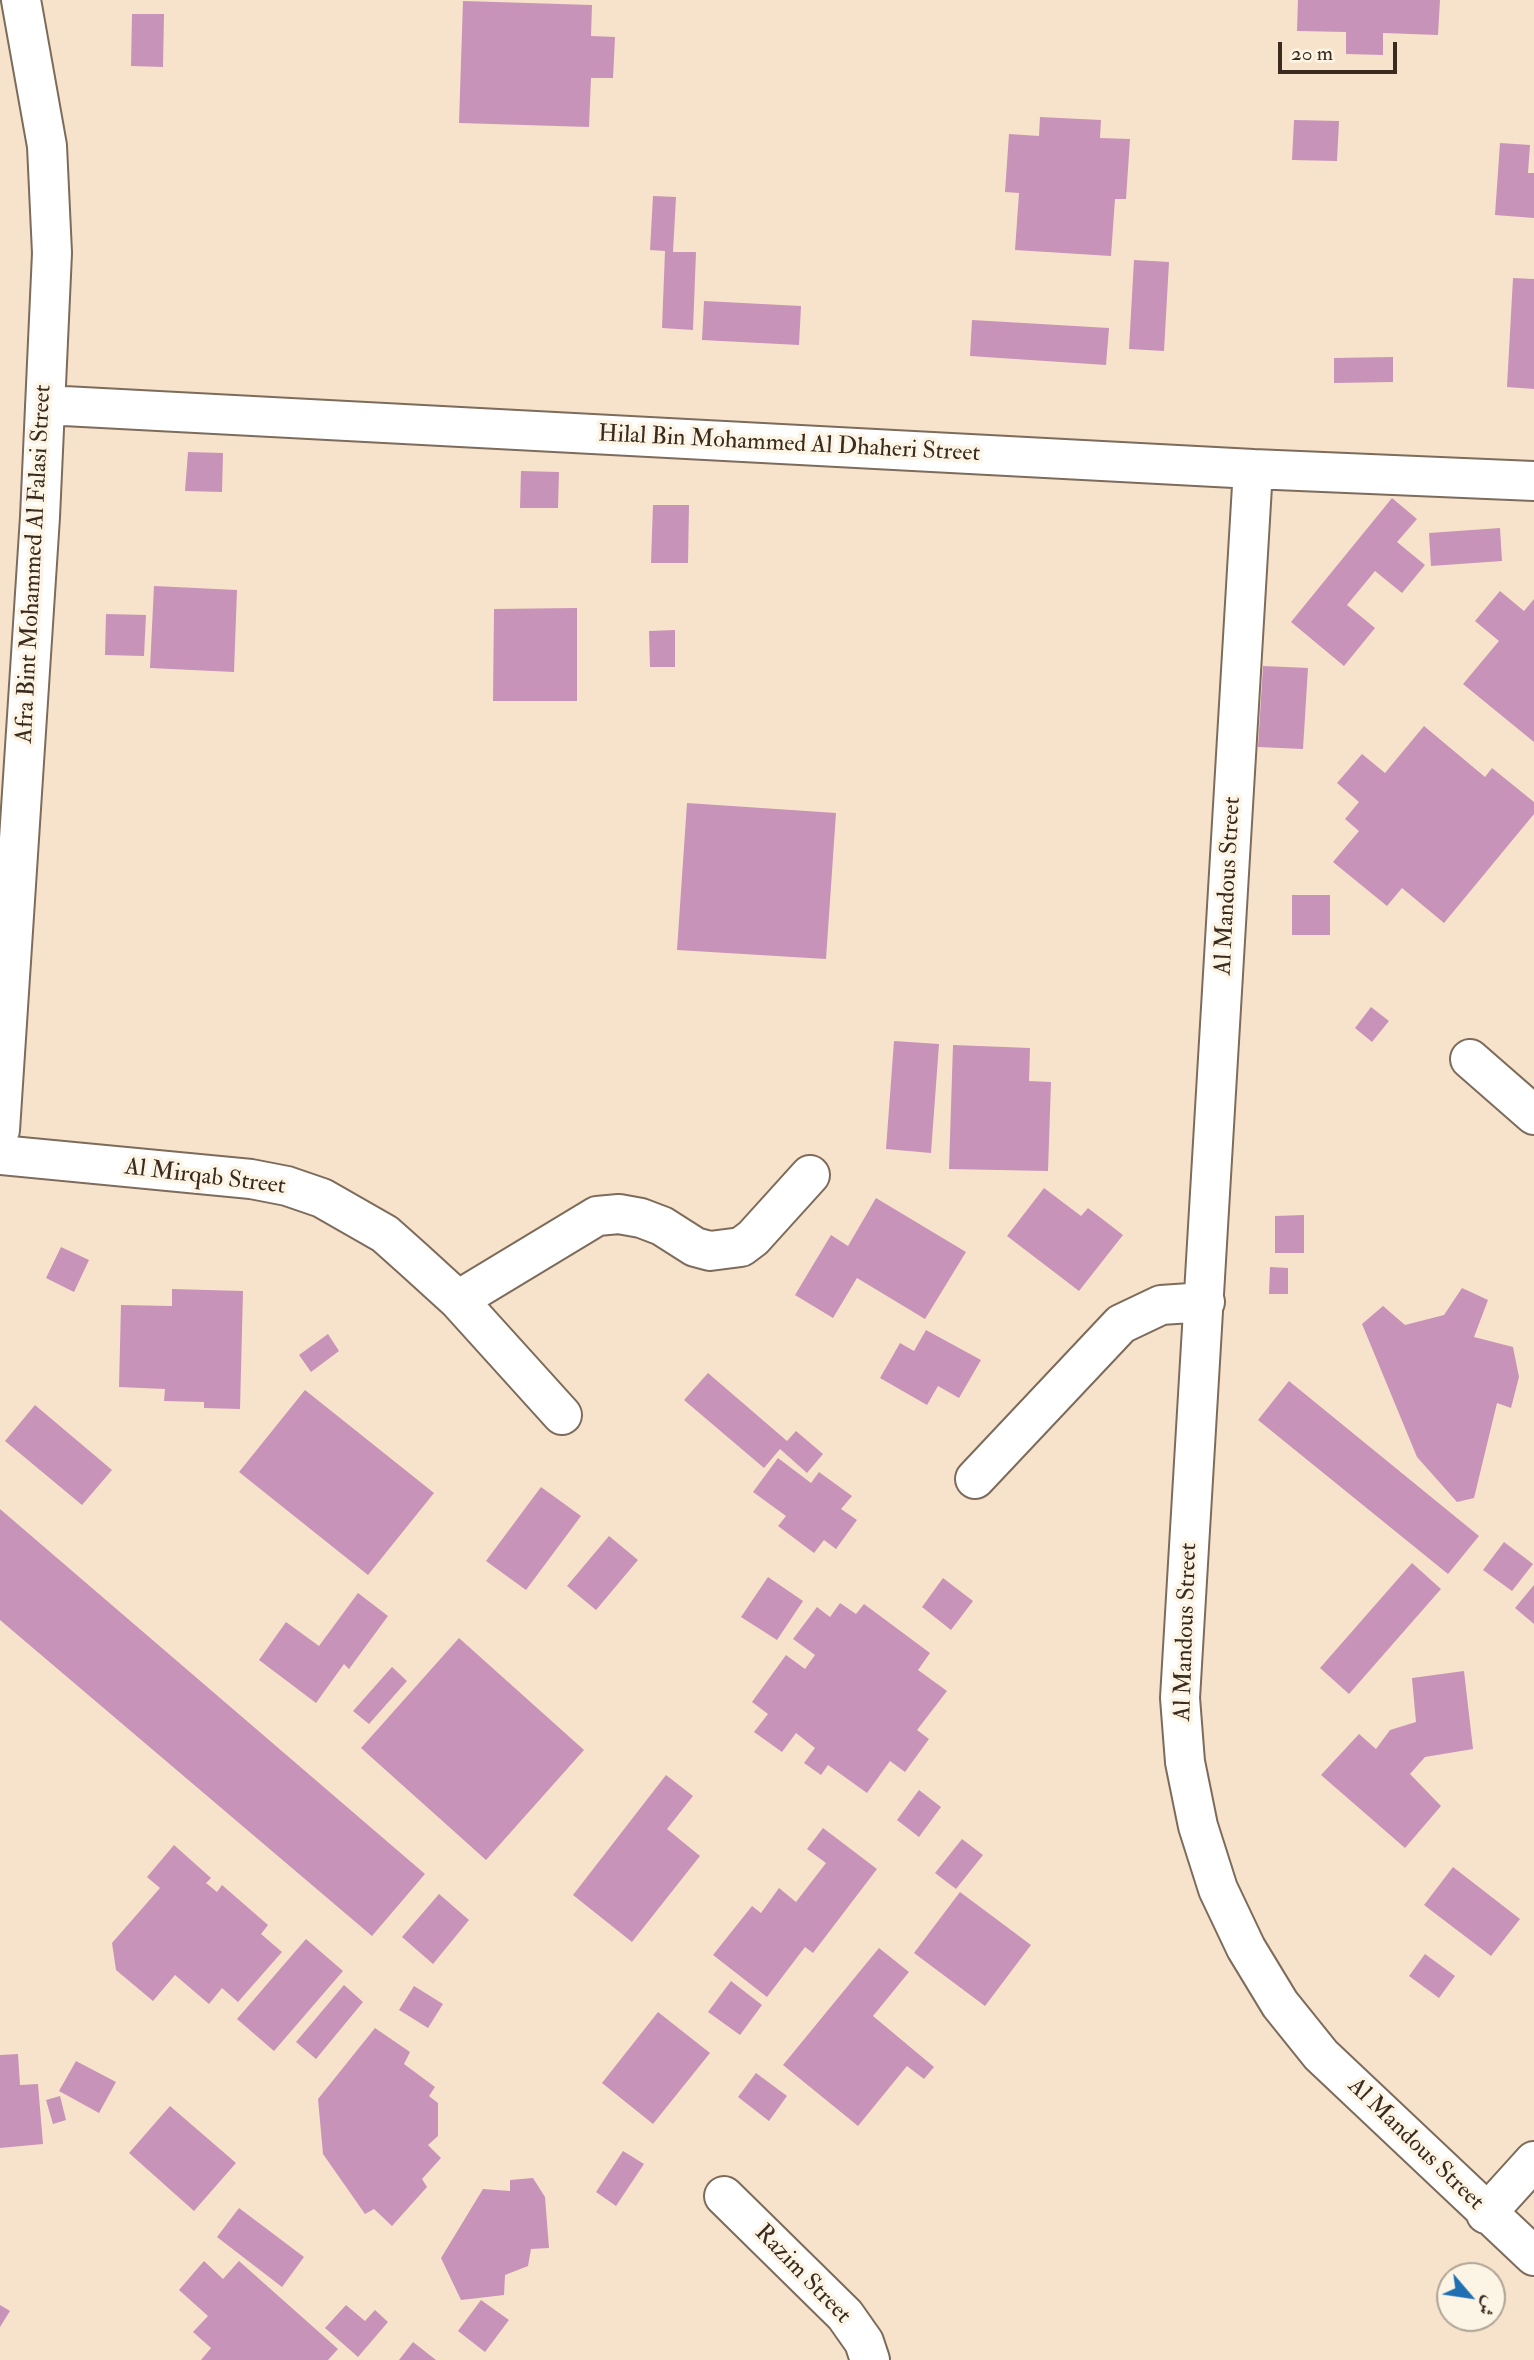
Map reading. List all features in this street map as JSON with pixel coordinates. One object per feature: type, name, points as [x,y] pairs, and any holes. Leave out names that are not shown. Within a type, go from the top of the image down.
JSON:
[{"type":"street","name":"Afra Bint Mohammed Al Falasi Street","points":[[0,1130],[52,253],[47,146],[21,0]]},
{"type":"street","name":"Hilal Bin Mohammed Al Dhaheri Street","points":[[45,405],[1253,469],[1534,481]]},
{"type":"street","name":"Al Mandous Street","points":[[1253,469],[1180,1698],[1185,1762],[1198,1826],[1218,1889],[1246,1948],[1280,2004],[1321,2055],[1486,2214],[1534,2256]]},
{"type":"street","points":[[1470,1059],[1534,1115]]},
{"type":"street","name":"Al Mirqab Street","points":[[0,1155],[238,1178],[287,1186],[322,1198],[386,1234],[458,1300],[562,1415]]},
{"type":"street","points":[[458,1300],[597,1216],[641,1218],[662,1226],[695,1247],[710,1251],[741,1247],[753,1238],[810,1175]]},
{"type":"street","points":[[975,1479],[1121,1324],[1161,1305],[1205,1302]]},
{"type":"street","points":[[1486,2214],[1534,2161]]},
{"type":"street","name":"Razim Street","points":[[724,2196],[845,2315],[864,2342],[870,2360]]},
{"type":"building","points":[[1298,0],[1440,0],[1438,35],[1383,33],[1383,55],[1346,54],[1346,32],[1297,31]]},
{"type":"building","points":[[463,1],[592,5],[591,36],[615,37],[613,78],[591,78],[589,127],[459,123]]},
{"type":"building","points":[[132,14],[164,14],[163,67],[131,66]]},
{"type":"building","points":[[1040,117],[1101,120],[1100,138],[1130,139],[1126,199],[1115,199],[1111,256],[1015,250],[1019,193],[1005,192],[1009,134],[1039,136]]},
{"type":"building","points":[[1294,120],[1339,121],[1337,161],[1292,160]]},
{"type":"building","points":[[1500,143],[1530,145],[1528,173],[1534,173],[1534,218],[1495,215]]},
{"type":"building","points":[[653,196],[676,197],[673,252],[696,252],[693,330],[662,328],[665,251],[650,250]]},
{"type":"building","points":[[1134,260],[1169,262],[1164,351],[1129,349]]},
{"type":"building","points":[[1513,278],[1534,279],[1534,389],[1507,387]]},
{"type":"building","points":[[704,301],[801,306],[799,345],[702,340]]},
{"type":"building","points":[[972,320],[1109,328],[1106,365],[970,356]]},
{"type":"building","points":[[1393,357],[1393,382],[1334,383],[1334,358]]},
{"type":"building","points":[[188,452],[223,453],[222,492],[185,491]]},
{"type":"building","points":[[521,471],[559,472],[558,508],[520,508]]},
{"type":"building","points":[[1392,498],[1417,519],[1397,542],[1425,565],[1402,593],[1375,571],[1347,605],[1375,628],[1344,666],[1291,622]]},
{"type":"building","points":[[653,505],[689,505],[688,563],[651,563]]},
{"type":"building","points":[[1500,528],[1502,561],[1431,566],[1429,533]]},
{"type":"building","points":[[154,586],[237,590],[234,672],[150,668]]},
{"type":"building","points":[[1500,591],[1524,611],[1534,599],[1534,742],[1463,684],[1499,641],[1475,621]]},
{"type":"building","points":[[577,608],[577,701],[493,701],[494,609]]},
{"type":"building","points":[[106,614],[146,615],[144,656],[105,655]]},
{"type":"building","points":[[675,630],[675,667],[650,667],[649,631]]},
{"type":"building","points":[[1263,666],[1308,668],[1303,749],[1258,747]]},
{"type":"building","points":[[1424,726],[1485,777],[1492,768],[1534,802],[1534,814],[1444,923],[1402,888],[1387,906],[1333,862],[1359,831],[1345,819],[1359,802],[1337,783],[1362,754],[1385,773]]},
{"type":"building","points":[[687,803],[836,813],[826,959],[677,950]]},
{"type":"building","points":[[1292,895],[1330,895],[1330,935],[1292,935]]},
{"type":"building","points":[[1371,1007],[1389,1021],[1372,1042],[1355,1028]]},
{"type":"building","points":[[894,1041],[939,1044],[931,1153],[886,1149]]},
{"type":"building","points":[[953,1045],[1030,1048],[1029,1081],[1051,1082],[1048,1171],[949,1169]]},
{"type":"building","points":[[1044,1188],[1081,1216],[1088,1208],[1123,1235],[1079,1291],[1007,1236]]},
{"type":"building","points":[[876,1198],[966,1252],[925,1319],[857,1278],[833,1318],[795,1295],[831,1235],[848,1246]]},
{"type":"building","points":[[1304,1215],[1304,1253],[1275,1253],[1275,1216]]},
{"type":"building","points":[[61,1247],[89,1260],[74,1292],[46,1278]]},
{"type":"building","points":[[1270,1267],[1288,1268],[1288,1294],[1269,1294]]},
{"type":"building","points":[[1462,1288],[1488,1300],[1474,1337],[1513,1347],[1519,1377],[1511,1408],[1497,1403],[1474,1498],[1457,1502],[1417,1457],[1362,1324],[1383,1306],[1405,1325],[1444,1315]]},
{"type":"building","points":[[172,1289],[243,1291],[240,1409],[204,1408],[204,1402],[164,1401],[165,1389],[119,1387],[121,1305],[172,1306]]},
{"type":"building","points":[[926,1330],[981,1360],[959,1398],[938,1386],[927,1405],[880,1378],[900,1343],[914,1351]]},
{"type":"building","points":[[328,1334],[339,1351],[311,1372],[299,1355]]},
{"type":"building","points":[[708,1373],[787,1441],[796,1431],[823,1454],[807,1473],[780,1449],[764,1468],[684,1400]]},
{"type":"building","points":[[1289,1381],[1479,1536],[1448,1574],[1258,1420]]},
{"type":"building","points":[[305,1390],[434,1493],[368,1575],[239,1472]]},
{"type":"building","points":[[35,1405],[112,1470],[82,1505],[5,1441]]},
{"type":"building","points":[[778,1458],[811,1483],[819,1472],[852,1496],[841,1509],[857,1520],[836,1549],[824,1540],[814,1553],[778,1526],[786,1516],[753,1492]]},
{"type":"building","points":[[541,1487],[581,1516],[526,1590],[486,1561]]},
{"type":"building","points":[[0,1509],[425,1874],[372,1936],[0,1620]]},
{"type":"building","points":[[609,1536],[638,1560],[596,1610],[567,1586]]},
{"type":"building","points":[[1504,1542],[1533,1564],[1512,1591],[1483,1570]]},
{"type":"building","points":[[1412,1563],[1441,1589],[1349,1694],[1320,1668]]},
{"type":"building","points":[[768,1577],[803,1601],[777,1640],[741,1617]]},
{"type":"building","points":[[943,1578],[973,1601],[951,1630],[922,1607]]},
{"type":"building","points":[[1534,1585],[1534,1624],[1515,1608]]},
{"type":"building","points":[[358,1593],[388,1616],[349,1669],[344,1664],[316,1703],[259,1660],[286,1622],[319,1646]]},
{"type":"building","points":[[840,1603],[856,1614],[864,1604],[930,1653],[918,1670],[947,1691],[917,1730],[929,1739],[905,1772],[890,1761],[867,1793],[828,1765],[821,1775],[804,1763],[815,1748],[796,1733],[782,1752],[754,1732],[768,1714],[752,1702],[786,1655],[805,1669],[815,1655],[793,1639],[817,1607],[830,1617]]},
{"type":"building","points":[[459,1638],[584,1750],[486,1860],[361,1748]]},
{"type":"building","points":[[392,1667],[407,1681],[369,1724],[353,1711]]},
{"type":"building","points":[[1464,1671],[1473,1749],[1425,1757],[1410,1774],[1441,1806],[1405,1848],[1321,1775],[1359,1734],[1376,1749],[1390,1730],[1416,1722],[1412,1678]]},
{"type":"building","points":[[666,1775],[693,1796],[667,1829],[700,1856],[632,1942],[573,1895]]},
{"type":"building","points":[[919,1790],[941,1807],[919,1837],[897,1820]]},
{"type":"building","points":[[823,1828],[877,1869],[813,1953],[805,1947],[767,1997],[713,1955],[752,1906],[761,1913],[779,1888],[796,1902],[826,1863],[807,1849]]},
{"type":"building","points":[[962,1839],[983,1855],[956,1889],[935,1873]]},
{"type":"building","points":[[174,1845],[211,1878],[206,1883],[217,1892],[222,1885],[268,1925],[261,1934],[282,1952],[238,2002],[222,1988],[209,2004],[175,1975],[153,2001],[116,1970],[112,1943],[160,1888],[147,1877]]},
{"type":"building","points":[[1453,1867],[1520,1919],[1491,1956],[1424,1905]]},
{"type":"building","points":[[960,1892],[1031,1945],[985,2006],[914,1953]]},
{"type":"building","points":[[439,1894],[469,1920],[433,1964],[402,1937]]},
{"type":"building","points":[[306,1939],[343,1971],[274,2051],[237,2019]]},
{"type":"building","points":[[879,1948],[909,1972],[873,2016],[934,2067],[924,2079],[907,2066],[858,2126],[783,2065]]},
{"type":"building","points":[[1425,1954],[1455,1976],[1439,1998],[1409,1976]]},
{"type":"building","points":[[731,1981],[762,2005],[740,2035],[708,2012]]},
{"type":"building","points":[[344,1985],[363,2002],[316,2059],[296,2042]]},
{"type":"building","points":[[414,1986],[443,2004],[428,2028],[399,2010]]},
{"type":"building","points":[[658,2012],[710,2053],[653,2124],[602,2083]]},
{"type":"building","points":[[375,2028],[410,2052],[404,2064],[435,2087],[429,2096],[438,2103],[438,2136],[428,2145],[441,2158],[422,2179],[427,2187],[392,2226],[374,2209],[365,2214],[323,2154],[318,2099]]},
{"type":"building","points":[[18,2054],[20,2085],[38,2084],[43,2144],[0,2148],[0,2055]]},
{"type":"building","points":[[76,2061],[116,2082],[99,2113],[59,2091]]},
{"type":"building","points":[[756,2073],[787,2096],[769,2121],[738,2097]]},
{"type":"building","points":[[60,2096],[66,2120],[53,2124],[46,2100]]},
{"type":"building","points":[[170,2106],[236,2163],[194,2211],[129,2153]]},
{"type":"building","points":[[623,2151],[644,2164],[616,2206],[596,2192]]},
{"type":"building","points":[[533,2178],[545,2197],[549,2248],[531,2249],[528,2266],[505,2275],[504,2295],[461,2300],[441,2258],[483,2189],[510,2191],[510,2180]]},
{"type":"building","points":[[239,2208],[304,2257],[282,2287],[217,2237]]},
{"type":"building","points":[[204,2261],[223,2279],[239,2261],[338,2349],[328,2360],[201,2360],[211,2348],[193,2332],[208,2316],[179,2290]]},
{"type":"building","points":[[481,2300],[509,2320],[485,2352],[458,2331]]},
{"type":"building","points":[[0,2305],[10,2311],[0,2327]]},
{"type":"building","points":[[346,2305],[365,2321],[375,2310],[388,2322],[358,2357],[325,2328]]},
{"type":"building","points":[[413,2342],[436,2360],[399,2360]]}]
